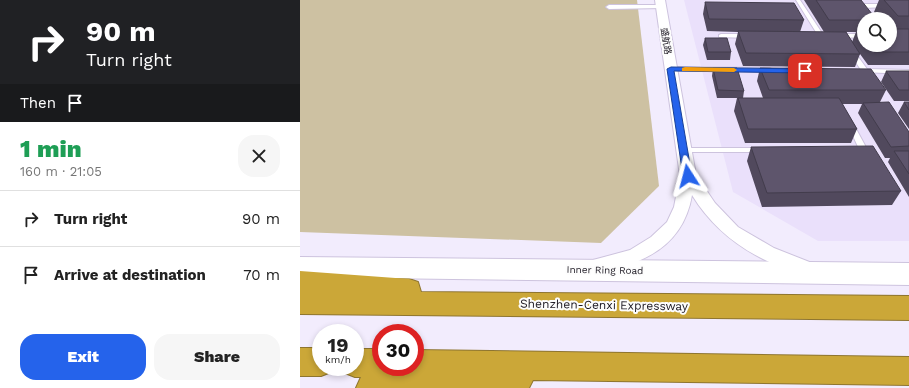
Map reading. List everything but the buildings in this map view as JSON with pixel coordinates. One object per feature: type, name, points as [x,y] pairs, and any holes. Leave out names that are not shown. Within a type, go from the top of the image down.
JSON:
[{"type":"highway","points":[[300,282],[630,306]]},
{"type":"highway","name":"Shenzhen-Cenxi Expressway","points":[[300,302],[909,308]]},
{"type":"highway","points":[[300,362],[312,362]]},
{"type":"highway","points":[[424,364],[909,371]]},
{"type":"highway","points":[[371,388],[680,368]]},
{"type":"main road","name":"Inner Ring Road","points":[[300,267],[909,274]]},
{"type":"street","name":"盛航路","points":[[660,3],[688,176]]},
{"type":"street","points":[[574,270],[635,256],[657,242],[673,226],[682,207],[688,176]]},
{"type":"street","points":[[688,176],[712,211],[738,236],[774,257],[792,264],[834,273]]},
{"type":"lane","points":[[798,0],[821,36]]},
{"type":"lane","points":[[858,0],[865,8],[894,6]]},
{"type":"lane","points":[[609,7],[660,3]]},
{"type":"lane","points":[[721,36],[752,36]]},
{"type":"lane","points":[[813,36],[828,36]]},
{"type":"lane","points":[[834,36],[857,36]]},
{"type":"lane","points":[[841,36],[845,42]]},
{"type":"lane","points":[[849,48],[865,72]]},
{"type":"lane","points":[[671,69],[780,70]]},
{"type":"lane","points":[[858,71],[909,72]]},
{"type":"lane","points":[[848,118],[864,151],[848,151]]},
{"type":"lane","points":[[684,150],[770,150]]},
{"type":"shaded area","points":[[300,0],[637,0],[659,186],[601,243],[300,232]]},
{"type":"shaded area","points":[[684,0],[909,0],[909,241],[818,241],[733,192]]},
{"type":"slow traffic","points":[[685,69],[734,70]]},
{"type":"route","points":[[688,176],[671,69],[805,71]]}]
